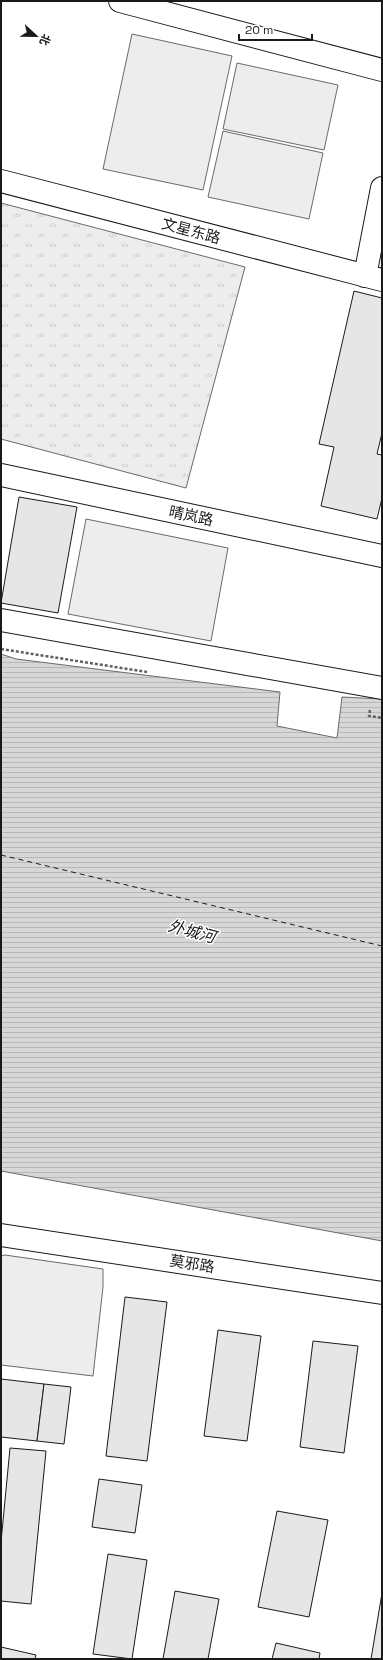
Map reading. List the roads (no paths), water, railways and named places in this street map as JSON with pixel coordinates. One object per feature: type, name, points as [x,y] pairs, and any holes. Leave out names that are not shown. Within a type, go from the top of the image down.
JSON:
[{"type":"main road","points":[[120,1],[382,70]]},
{"type":"main road","name":"文星东路","points":[[1,182],[373,278]]},
{"type":"main road","points":[[373,278],[382,188]]},
{"type":"main road","name":"晴岚路","points":[[1,475],[382,556]]},
{"type":"main road","points":[[1,620],[382,688]]},
{"type":"main road","name":"莫邪路","points":[[1,1235],[382,1294]]},
{"type":"water","name":"外城河","points":[[1,654],[16,659],[280,692],[277,726],[337,738],[342,697],[382,699],[382,1241],[1,1171]]}]
